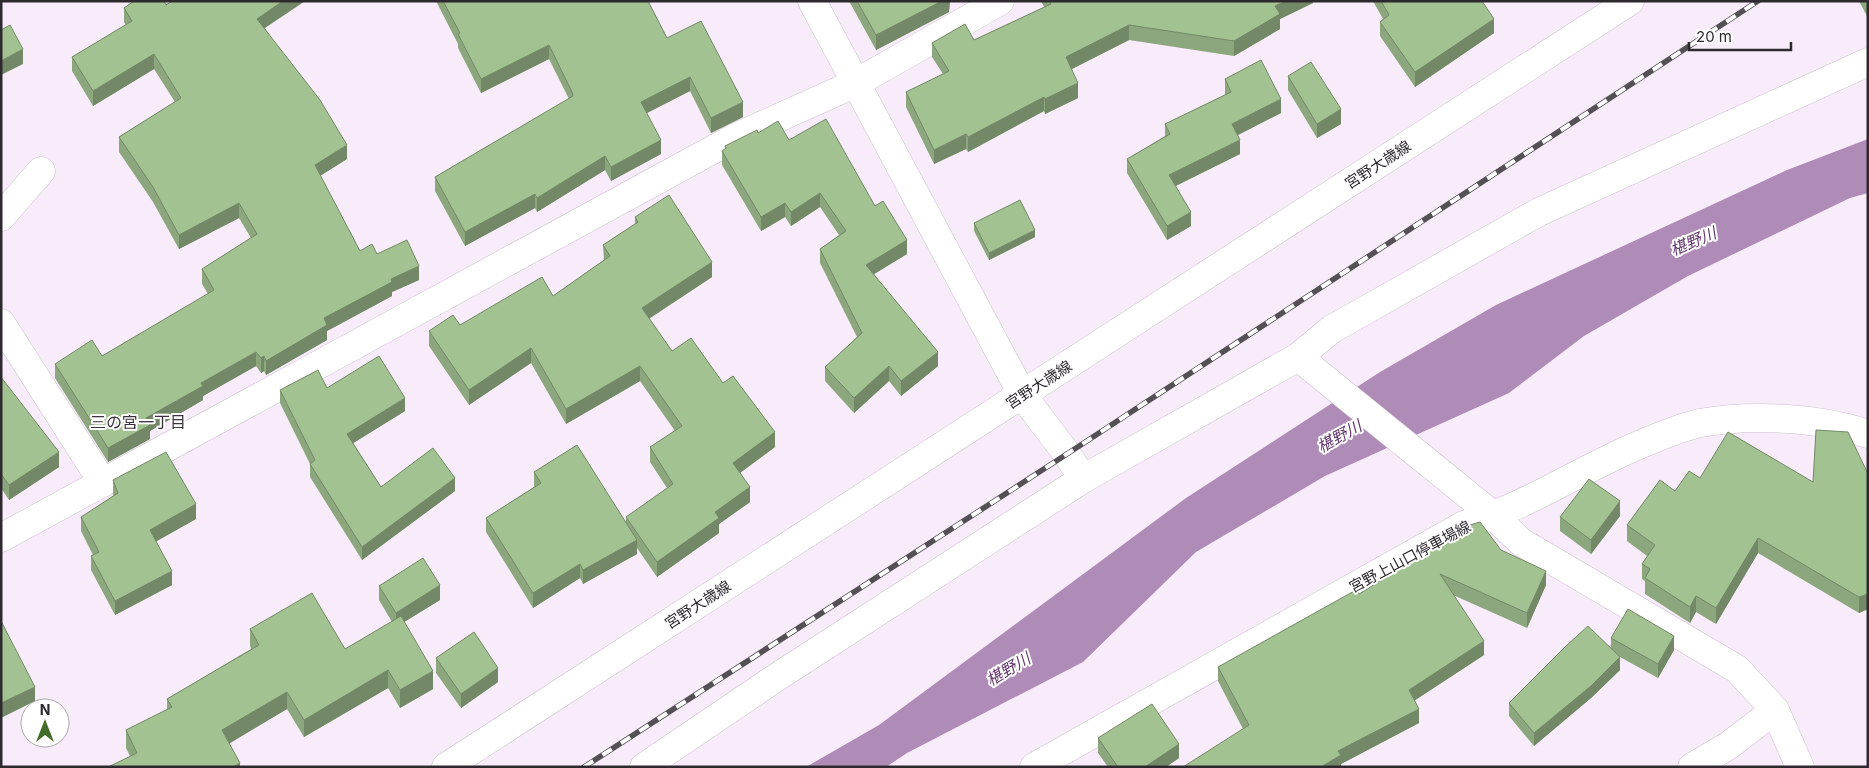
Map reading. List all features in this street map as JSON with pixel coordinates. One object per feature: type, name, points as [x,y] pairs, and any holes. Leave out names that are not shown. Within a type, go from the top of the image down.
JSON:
[{"type":"street","points":[[812,1],[1023,396],[1067,454],[1083,479]]},
{"type":"street","points":[[1,538],[736,137],[856,83],[1000,1]]},
{"type":"street","name":"宮野大歳線","points":[[446,767],[1023,396],[1630,1]]},
{"type":"street","points":[[644,767],[777,677],[1083,479],[1306,364],[1332,329],[1538,212],[1868,62]]},
{"type":"street","points":[[1,217],[41,171]]},
{"type":"street","points":[[1,323],[103,483]]},
{"type":"street","points":[[1306,364],[1485,509],[1522,542],[1737,669],[1775,710],[1800,767]]},
{"type":"street","name":"宮野上山口停車場線","points":[[1034,767],[1464,525],[1485,509],[1646,442],[1699,424],[1776,417],[1844,426],[1868,434]]},
{"type":"street","points":[[1692,767],[1728,746],[1775,710]]},
{"type":"water","name":"椹野川","points":[[1868,139],[1868,193],[1850,198],[1688,276],[1584,336],[1509,393],[1325,476],[1196,552],[1083,662],[907,753],[886,767],[806,767],[879,725],[1186,498],[1380,372],[1496,305],[1787,170]]},
{"type":"building","points":[[134,1],[164,1],[166,5],[172,1],[283,1],[257,19],[320,100],[347,145],[315,165],[360,251],[372,244],[377,254],[407,240],[419,266],[391,279],[392,282],[324,318],[327,325],[266,361],[264,356],[261,358],[256,352],[201,383],[203,386],[146,418],[150,425],[108,448],[55,364],[92,340],[102,356],[214,290],[202,269],[257,234],[239,203],[179,235],[153,187],[119,137],[181,98],[154,54],[93,91],[72,57],[132,21],[124,8]]},
{"type":"building","points":[[443,1],[648,1],[667,38],[701,21],[743,102],[711,118],[690,77],[641,102],[661,140],[611,167],[605,156],[537,198],[535,194],[465,232],[435,177],[573,96],[549,45],[481,79]]},
{"type":"building","points":[[857,1],[942,1],[876,35]]},
{"type":"building","points":[[1049,1],[1286,1],[1275,6],[1280,14],[1234,41],[1129,25],[1066,57],[1078,83],[1045,99],[1044,97],[968,137],[966,134],[934,150],[906,92],[949,71],[932,43],[965,24],[974,40],[1051,4]]},
{"type":"building","points":[[1381,1],[1482,1],[1494,19],[1415,72],[1380,22],[1389,15]]},
{"type":"building","points":[[10,25],[23,49],[1,61],[1,30]]},
{"type":"building","points":[[1261,60],[1281,99],[1232,124],[1240,140],[1169,175],[1191,212],[1167,226],[1127,159],[1170,134],[1165,124],[1231,92],[1225,79]]},
{"type":"building","points":[[1311,62],[1341,109],[1317,124],[1288,76]]},
{"type":"building","points":[[826,119],[875,206],[883,201],[907,240],[866,265],[938,352],[901,381],[889,366],[854,398],[825,367],[862,333],[820,249],[846,231],[820,193],[791,212],[785,203],[761,217],[722,151],[726,148],[725,146],[757,130],[758,133],[778,121],[789,140]]},
{"type":"building","points":[[669,195],[712,262],[642,308],[672,351],[691,338],[723,383],[733,376],[775,432],[733,463],[750,487],[715,512],[719,518],[657,562],[626,517],[673,484],[650,447],[682,426],[640,366],[566,409],[531,348],[469,390],[429,331],[453,315],[460,325],[542,277],[553,296],[610,256],[603,245],[638,222],[635,217]]},
{"type":"building","points":[[1020,200],[1035,230],[989,253],[974,223]]},
{"type":"building","points":[[379,356],[405,398],[347,434],[381,487],[433,448],[455,478],[362,547],[310,464],[315,460],[280,390],[318,370],[327,388]]},
{"type":"building","points":[[1,377],[59,452],[9,485],[1,474]]},
{"type":"building","points":[[1816,430],[1848,432],[1868,474],[1868,594],[1859,597],[1758,538],[1716,608],[1696,596],[1690,607],[1645,578],[1650,569],[1642,564],[1655,545],[1627,525],[1660,480],[1675,491],[1689,471],[1700,478],[1728,432],[1813,482]]},
{"type":"building","points":[[577,445],[637,540],[583,570],[580,564],[533,593],[486,518],[541,483],[534,472]]},
{"type":"building","points":[[166,452],[196,504],[150,530],[172,571],[115,601],[91,556],[99,552],[81,517],[118,493],[113,480]]},
{"type":"building","points":[[1589,479],[1620,501],[1591,540],[1560,517]]},
{"type":"building","points":[[1480,522],[1501,550],[1546,571],[1527,613],[1440,574],[1484,641],[1409,690],[1419,709],[1338,751],[1341,755],[1321,767],[1183,767],[1249,725],[1218,667],[1356,590],[1359,594],[1470,525]]},
{"type":"building","points":[[423,558],[440,585],[396,613],[379,586]]},
{"type":"building","points":[[312,593],[345,649],[401,616],[433,671],[400,690],[388,670],[304,720],[287,692],[222,730],[240,763],[233,767],[108,767],[137,753],[126,730],[172,707],[167,699],[259,645],[250,629]]},
{"type":"building","points":[[1628,609],[1674,636],[1658,664],[1611,638]]},
{"type":"building","points":[[1,621],[35,687],[1,703]]},
{"type":"building","points":[[1588,626],[1620,657],[1591,686],[1534,733],[1509,703]]},
{"type":"building","points":[[474,632],[498,668],[461,694],[436,658]]},
{"type":"building","points":[[1152,704],[1179,744],[1145,767],[1118,767],[1098,738]]},
{"type":"railway","points":[[584,767],[1067,454],[1758,1]]},
{"type":"district","name":"三の宮一丁目","points":[[138,422]]}]
